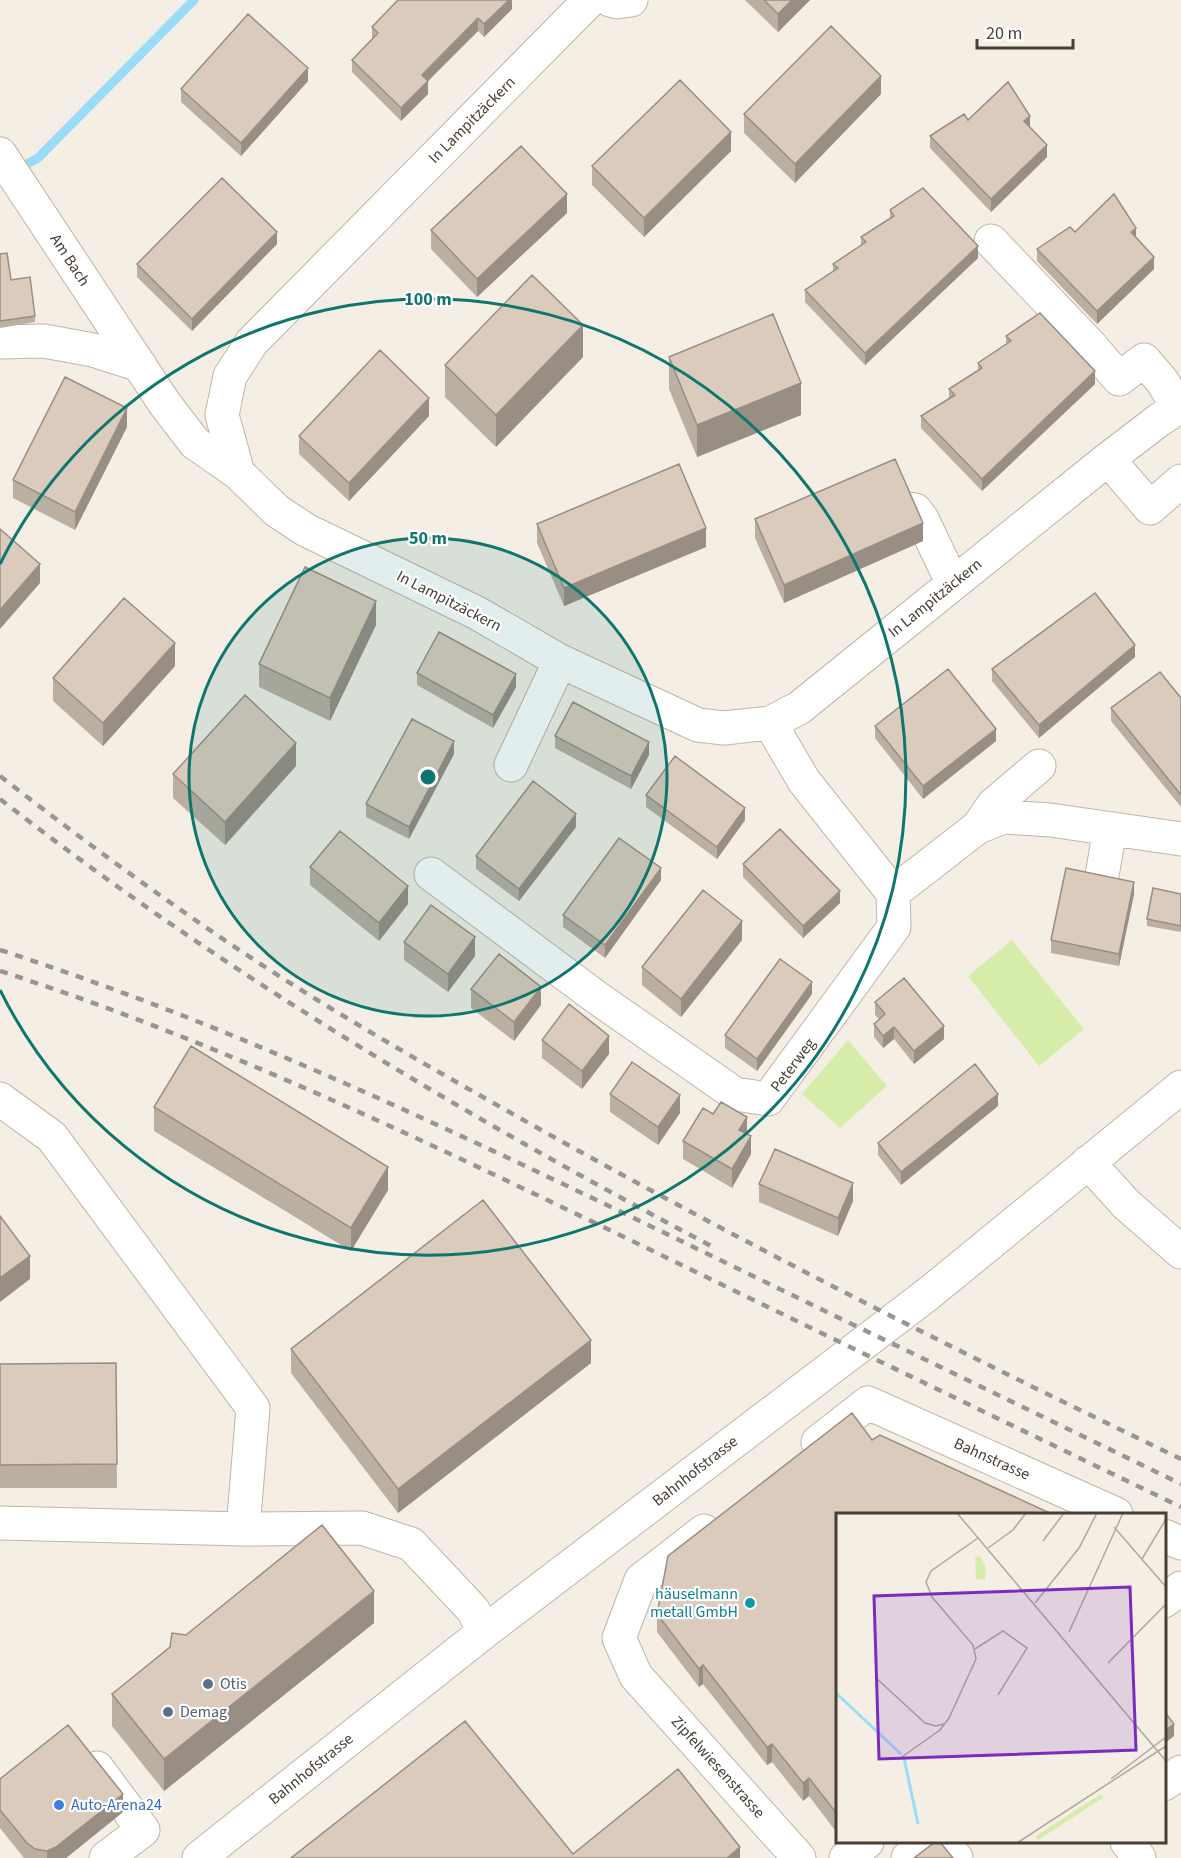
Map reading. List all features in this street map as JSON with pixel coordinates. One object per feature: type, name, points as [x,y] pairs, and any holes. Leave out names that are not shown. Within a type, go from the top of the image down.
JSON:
[{"type":"street","name":"In Lampitzäckern","points":[[590,0],[252,342],[230,376],[222,415],[238,473],[277,512],[306,530],[477,613],[560,661],[698,724],[724,728],[770,723],[800,708],[1108,459],[1180,406]]},
{"type":"street","points":[[610,0],[617,2],[631,0]]},
{"type":"street","name":"Am Bach","points":[[1,155],[140,365],[195,443],[238,473]]},
{"type":"street","points":[[991,241],[1091,346],[1119,379],[1144,360],[1180,406]]},
{"type":"street","points":[[0,342],[44,341],[93,350],[140,365]]},
{"type":"street","points":[[1108,459],[1150,508],[1181,481]]},
{"type":"street","points":[[909,509],[915,510],[922,519],[953,584]]},
{"type":"street","points":[[511,765],[560,661]]},
{"type":"street","points":[[770,723],[804,781],[847,822],[893,892],[894,927],[890,956],[845,1022]]},
{"type":"street","points":[[978,827],[993,805],[1039,766]]},
{"type":"street","points":[[893,892],[978,827],[1004,817],[1050,820],[1181,839]]},
{"type":"street","points":[[1100,887],[1110,829]]},
{"type":"street","name":"Peterweg","points":[[431,874],[605,1003],[735,1094],[768,1099],[894,927]]},
{"type":"street","name":"Bahnhofstrasse","points":[[199,1858],[484,1632],[928,1294],[1181,1087]]},
{"type":"street","points":[[0,1099],[52,1137],[253,1408],[243,1529]]},
{"type":"street","points":[[1088,1162],[1126,1204],[1181,1252]]},
{"type":"street","name":"Bahnstrasse","points":[[792,1462],[868,1403],[1112,1513]]},
{"type":"street","name":"Zipfelwiesenstrasse","points":[[726,1514],[641,1581],[619,1638],[636,1676],[800,1858]]},
{"type":"street","points":[[0,1523],[243,1529],[362,1528],[411,1544],[473,1610],[484,1632]]},
{"type":"street","points":[[1166,1537],[1181,1543]]},
{"type":"street","points":[[1166,1600],[1181,1588]]},
{"type":"street","points":[[81,1748],[143,1830],[118,1855]]},
{"type":"street","points":[[1166,1783],[1181,1772]]},
{"type":"street","points":[[846,1858],[866,1843]]},
{"type":"street","points":[[908,1858],[929,1843]]},
{"type":"street","points":[[942,1843],[956,1858]]},
{"type":"street","points":[[1128,1843],[1139,1858]]},
{"type":"green space","points":[[1012,940],[1084,1029],[1039,1066],[968,976]]},
{"type":"green space","points":[[848,1040],[887,1086],[840,1128],[802,1094]]},
{"type":"building","points":[[398,0],[509,0],[484,24],[478,18],[422,75],[428,81],[401,108],[352,60],[378,33],[372,27]]},
{"type":"building","points":[[764,0],[792,0],[778,14]]},
{"type":"building","points":[[248,14],[308,68],[241,143],[181,89]]},
{"type":"building","points":[[831,26],[881,76],[795,164],[744,114]]},
{"type":"building","points":[[680,80],[731,132],[644,218],[592,166]]},
{"type":"building","points":[[1008,82],[1030,116],[1024,121],[1047,145],[991,199],[930,136],[964,114],[968,120]]},
{"type":"building","points":[[521,146],[567,194],[477,279],[431,230]]},
{"type":"building","points":[[222,178],[277,232],[192,319],[137,264]]},
{"type":"building","points":[[923,188],[978,246],[865,353],[805,290],[838,268],[833,264],[866,242],[861,237],[894,216],[890,210]]},
{"type":"building","points":[[1114,194],[1136,228],[1131,232],[1154,257],[1097,311],[1037,249],[1070,227],[1075,232]]},
{"type":"building","points":[[7,253],[11,280],[30,277],[35,316],[0,321],[0,254]]},
{"type":"building","points":[[532,275],[583,325],[496,415],[445,365]]},
{"type":"building","points":[[1040,313],[1095,371],[982,479],[921,416],[955,395],[949,389],[982,368],[978,363],[1011,341],[1006,336]]},
{"type":"building","points":[[773,314],[801,383],[697,425],[669,357]]},
{"type":"building","points":[[380,350],[429,398],[349,483],[299,436]]},
{"type":"building","points":[[65,377],[127,408],[75,512],[13,480]]},
{"type":"building","points":[[895,459],[923,523],[784,585],[755,519]]},
{"type":"building","points":[[679,464],[706,528],[564,588],[537,524]]},
{"type":"building","points":[[0,529],[40,564],[0,610]]},
{"type":"building","points":[[305,567],[376,601],[330,698],[259,664]]},
{"type":"building","points":[[1095,593],[1135,645],[1039,725],[992,669]]},
{"type":"building","points":[[124,598],[175,643],[103,723],[53,678]]},
{"type":"building","points":[[439,632],[516,674],[493,715],[417,673]]},
{"type":"building","points":[[948,669],[996,729],[923,786],[875,726]]},
{"type":"building","points":[[1160,672],[1181,698],[1181,795],[1111,708]]},
{"type":"building","points":[[245,695],[296,743],[225,822],[173,774]]},
{"type":"building","points":[[573,702],[649,742],[631,776],[555,736]]},
{"type":"building","points":[[412,719],[454,741],[409,827],[366,804]]},
{"type":"building","points":[[675,756],[745,808],[717,847],[646,795]]},
{"type":"building","points":[[533,781],[576,814],[519,889],[476,856]]},
{"type":"building","points":[[780,829],[840,891],[803,926],[743,864]]},
{"type":"building","points":[[340,831],[408,886],[379,923],[310,867]]},
{"type":"building","points":[[619,838],[661,868],[605,945],[563,915]]},
{"type":"building","points":[[1066,868],[1134,882],[1119,954],[1051,940]]},
{"type":"building","points":[[1153,888],[1181,894],[1181,926],[1147,919]]},
{"type":"building","points":[[703,890],[742,921],[681,999],[642,967]]},
{"type":"building","points":[[431,905],[475,937],[448,974],[404,942]]},
{"type":"building","points":[[499,954],[541,987],[514,1022],[471,989]]},
{"type":"building","points":[[780,959],[812,982],[757,1059],[725,1035]]},
{"type":"building","points":[[904,978],[944,1026],[914,1051],[894,1027],[883,1036],[874,1024],[885,1014],[875,1002]]},
{"type":"building","points":[[569,1004],[609,1036],[582,1071],[542,1040]]},
{"type":"building","points":[[191,1046],[388,1167],[351,1228],[154,1107]]},
{"type":"building","points":[[632,1062],[680,1095],[658,1127],[610,1094]]},
{"type":"building","points":[[975,1064],[998,1094],[901,1172],[878,1143]]},
{"type":"building","points":[[721,1102],[747,1117],[739,1130],[751,1136],[732,1169],[683,1141],[703,1108],[713,1114]]},
{"type":"building","points":[[775,1149],[853,1183],[838,1218],[759,1184]]},
{"type":"building","points":[[483,1200],[591,1340],[398,1489],[291,1349]]},
{"type":"building","points":[[0,1216],[30,1256],[0,1278]]},
{"type":"building","points":[[116,1363],[117,1464],[0,1465],[0,1364]]},
{"type":"building","name":"häuselmann metall GmbH","points":[[852,1413],[872,1440],[880,1435],[1050,1513],[836,1513],[836,1813],[809,1778],[803,1783],[772,1744],[767,1747],[703,1665],[699,1669],[657,1614],[668,1556]]},
{"type":"building","points":[[322,1525],[374,1591],[164,1759],[112,1694],[170,1647],[172,1633],[186,1635]]},
{"type":"building","points":[[1166,1714],[1174,1724],[1166,1730]]},
{"type":"building","points":[[465,1721],[573,1854],[678,1769],[740,1847],[727,1858],[291,1858]]},
{"type":"building","name":"Auto-Arena24","points":[[68,1725],[123,1794],[56,1847],[47,1851],[35,1849],[27,1843],[0,1810],[0,1779]]},
{"type":"building","points":[[934,1843],[941,1843],[953,1858],[914,1858]]},
{"type":"waterway","points":[[16,170],[38,158],[194,0]]},
{"type":"railway","points":[[0,776],[129,873],[228,943],[297,988],[406,1053],[629,1179],[786,1262],[1022,1382],[1181,1459]]},
{"type":"railway","points":[[0,799],[84,863],[170,924],[347,1039],[528,1146],[713,1247]]},
{"type":"railway","points":[[0,950],[172,1011],[340,1081],[589,1196],[1181,1484]]},
{"type":"railway","points":[[0,971],[167,1031],[412,1136],[1181,1507]]},
{"type":"place","name":"häuselmann metall GmbH","points":[[750,1603]]},
{"type":"place","name":"Otis","points":[[208,1684]]},
{"type":"place","name":"Demag","points":[[168,1712]]},
{"type":"place","name":"Auto-Arena24","points":[[59,1805]]}]
